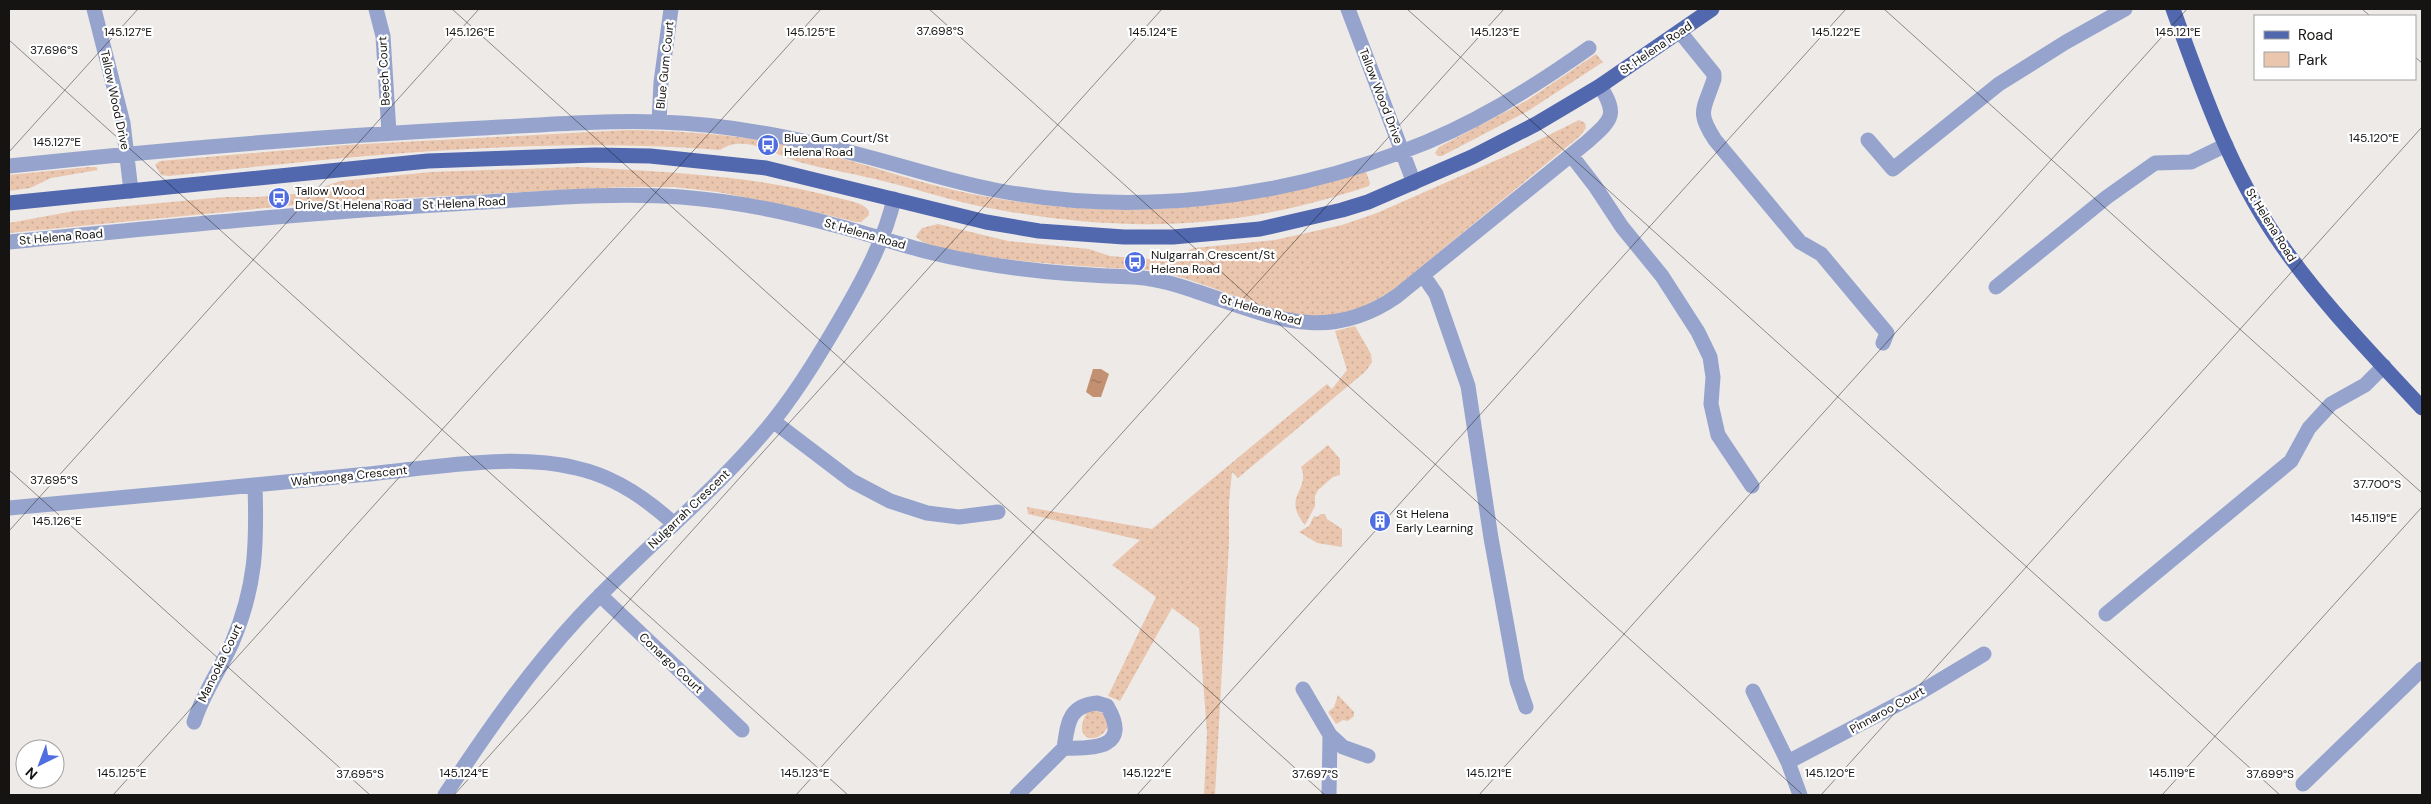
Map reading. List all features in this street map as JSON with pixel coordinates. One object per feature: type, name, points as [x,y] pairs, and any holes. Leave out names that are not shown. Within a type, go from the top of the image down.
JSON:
[{"type":"main road","name":"St Helena Road","points":[[9,203],[428,161],[595,155],[650,156],[766,168],[986,222],[1039,232],[1124,237],[1173,237],[1260,229],[1359,205],[1414,183],[1504,141],[1600,86],[1712,9]]},
{"type":"main road","name":"St Helena Road","points":[[2173,9],[2226,146],[2276,236],[2305,276],[2422,408]]},
{"type":"street","name":"Tallow Wood Drive","points":[[94,9],[123,123],[131,192]]},
{"type":"street","name":"Beech Court","points":[[376,9],[383,36],[389,133]]},
{"type":"street","name":"Blue Gum Court","points":[[659,122],[661,82],[671,9]]},
{"type":"street","name":"Tallow Wood Drive","points":[[1348,9],[1414,183]]},
{"type":"street","points":[[1868,140],[1893,169],[1999,84],[2066,42],[2125,9]]},
{"type":"street","points":[[1680,32],[1714,74],[1702,114],[1704,122],[1800,242],[1821,254],[1887,333],[1882,343]]},
{"type":"street","points":[[9,166],[127,154],[389,133],[659,122],[746,129],[785,136],[997,191],[1039,197],[1106,202],[1156,203],[1226,197],[1315,178],[1402,152],[1490,112],[1541,81],[1589,48]]},
{"type":"street","name":"St Helena Road","points":[[9,242],[338,211],[631,195],[683,197],[734,203],[810,218],[928,252],[1004,268],[1065,275],[1136,277],[1162,281],[1298,323],[1333,323],[1360,316],[1383,305],[1423,275],[1598,132],[1609,118],[1612,106],[1600,86]]},
{"type":"street","points":[[1996,287],[2107,197],[2155,163],[2191,162],[2226,146]]},
{"type":"street","points":[[1571,155],[1596,186],[1622,227],[1662,276],[1698,332],[1710,357],[1713,377],[1711,404],[1718,435],[1752,486]]},
{"type":"street","name":"Nulgarrah Crescent","points":[[445,795],[469,758],[556,643],[600,595],[726,473],[773,421],[809,370],[843,315],[882,239],[894,199]]},
{"type":"street","points":[[1423,275],[1436,294],[1468,386],[1491,538],[1517,681],[1526,707]]},
{"type":"street","points":[[2106,614],[2291,460],[2309,428],[2331,404],[2365,385],[2384,366]]},
{"type":"street","points":[[773,421],[852,482],[890,501],[927,513],[959,518],[998,512]]},
{"type":"street","name":"Wahroonga Crescent","points":[[9,508],[493,463],[535,462],[577,468],[599,476],[642,498],[674,524]]},
{"type":"street","name":"Manooka Court","points":[[194,722],[204,695],[232,643],[247,601],[256,550],[255,485]]},
{"type":"street","name":"Conargo Court","points":[[600,595],[742,730]]},
{"type":"street","name":"Pinnaroo Court","points":[[1788,762],[1919,693],[1984,654]]},
{"type":"street","points":[[2303,784],[2422,669]]},
{"type":"street","points":[[1303,689],[1330,735],[1343,747],[1368,756]]},
{"type":"street","points":[[1753,691],[1788,762],[1798,795]]},
{"type":"street","points":[[1329,795],[1330,735]]},
{"type":"street","points":[[1017,795],[1064,748]]},
{"type":"green space","points":[[1596,54],[1603,62],[1528,111],[1442,156],[1438,156],[1435,153],[1439,147],[1526,101]]},
{"type":"green space","points":[[1579,120],[1585,123],[1586,128],[1580,136],[1393,290],[1372,302],[1342,314],[1311,316],[1287,312],[1185,278],[1159,272],[982,256],[927,244],[916,236],[922,228],[938,224],[1008,241],[1089,249],[1110,256],[1149,259],[1174,256],[1194,248],[1275,240],[1342,225],[1377,213],[1515,152]]},
{"type":"green space","points":[[628,130],[700,133],[772,142],[819,152],[953,190],[1021,202],[1070,207],[1168,208],[1217,204],[1266,196],[1362,171],[1366,172],[1370,183],[1369,186],[1321,201],[1273,212],[1181,223],[1134,224],[1087,222],[976,205],[876,179],[810,165],[749,144],[730,145],[720,150],[582,145],[444,150],[375,155],[169,176],[161,175],[155,165],[160,161],[346,145]]},
{"type":"green space","points":[[96,167],[98,170],[51,178],[30,188],[9,191],[9,175]]},
{"type":"green space","points":[[579,167],[709,176],[774,184],[855,202],[866,208],[869,211],[869,215],[861,222],[856,222],[718,192],[674,187],[624,187],[327,202],[9,233],[9,223],[74,211],[225,197],[256,197],[306,193],[340,181],[431,172]]},
{"type":"green space","points":[[1355,326],[1371,354],[1372,362],[1366,371],[1238,478],[1232,472],[1215,795],[1204,795],[1207,733],[1199,628],[1172,608],[1120,701],[1108,696],[1156,597],[1112,565],[1140,540],[1028,514],[1027,507],[1152,529],[1327,384],[1332,389],[1347,370],[1335,331]]},
{"type":"green space","points":[[1328,445],[1340,459],[1340,475],[1333,477],[1318,490],[1315,496],[1315,506],[1305,525],[1298,515],[1296,507],[1303,475],[1301,467]]},
{"type":"green space","points":[[1325,514],[1327,519],[1342,529],[1342,547],[1317,543],[1299,532],[1309,526],[1314,516],[1317,517]]},
{"type":"green space","points":[[1338,695],[1354,712],[1354,716],[1348,721],[1343,720],[1336,724],[1328,712],[1334,707]]},
{"type":"green space","points":[[1094,710],[1105,714],[1109,724],[1100,736],[1089,738],[1084,735],[1082,730],[1083,722],[1087,712]]},
{"type":"water","points":[[1093,369],[1101,369],[1109,374],[1101,397],[1093,397],[1086,392]]},
{"type":"place","name":"Blue Gum Court/St Helena Road","points":[[768,145]]},
{"type":"place","name":"Tallow Wood Drive/St Helena Road","points":[[279,198]]},
{"type":"place","name":"Nulgarrah Crescent/St Helena Road","points":[[1135,262]]},
{"type":"place","name":"St Helena Early Learning","points":[[1380,521]]}]
